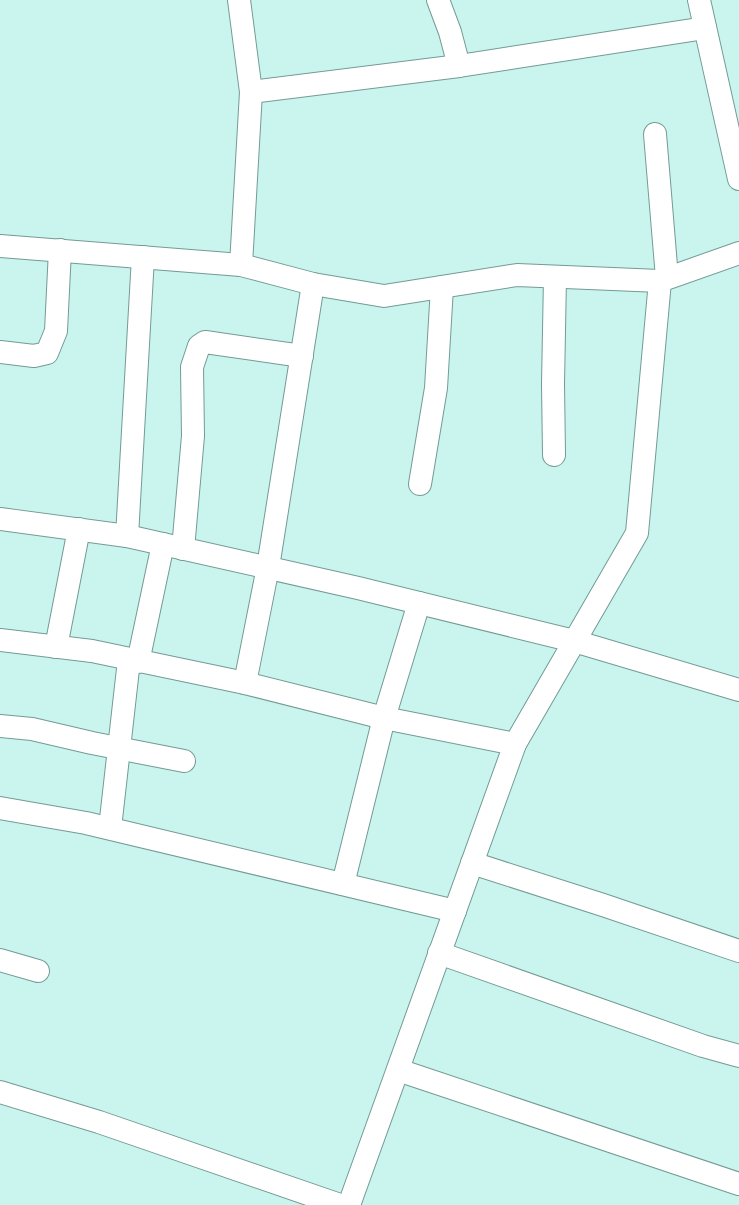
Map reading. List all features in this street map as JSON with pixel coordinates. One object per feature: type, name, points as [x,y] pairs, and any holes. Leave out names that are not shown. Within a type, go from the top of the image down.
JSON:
[{"type":"street","points":[[239,0],[251,92],[241,265]]},
{"type":"street","points":[[438,0],[450,32],[459,66]]},
{"type":"street","points":[[699,0],[739,179]]},
{"type":"street","points":[[251,92],[459,66],[705,28]]},
{"type":"street","points":[[349,1205],[439,953],[516,744],[637,533],[663,279],[656,134]]},
{"type":"street","points":[[0,246],[241,265],[313,284],[384,296],[517,275],[663,279],[739,253]]},
{"type":"street","points":[[0,352],[34,356],[47,353],[56,331],[60,250]]},
{"type":"street","points":[[127,536],[143,257]]},
{"type":"street","points":[[554,455],[553,384],[555,277]]},
{"type":"street","points":[[245,683],[268,567],[313,284]]},
{"type":"street","points":[[420,484],[436,388],[442,287]]},
{"type":"street","points":[[110,828],[118,748],[134,661],[174,546],[193,436],[192,367],[199,346],[205,342],[302,356]]},
{"type":"street","points":[[0,519],[79,528],[127,536],[268,567],[574,642],[739,690]]},
{"type":"street","points":[[56,647],[79,528]]},
{"type":"street","points":[[343,884],[384,718],[419,603]]},
{"type":"street","points":[[0,640],[92,652],[245,683],[384,718],[516,744]]},
{"type":"street","points":[[0,726],[32,729],[184,761]]},
{"type":"street","points":[[0,808],[110,828],[455,911]]},
{"type":"street","points":[[472,863],[739,951]]},
{"type":"street","points":[[439,953],[703,1046],[739,1056]]},
{"type":"street","points":[[0,960],[38,971]]},
{"type":"street","points":[[398,1070],[739,1184]]},
{"type":"street","points":[[0,1092],[98,1122],[340,1205]]}]
